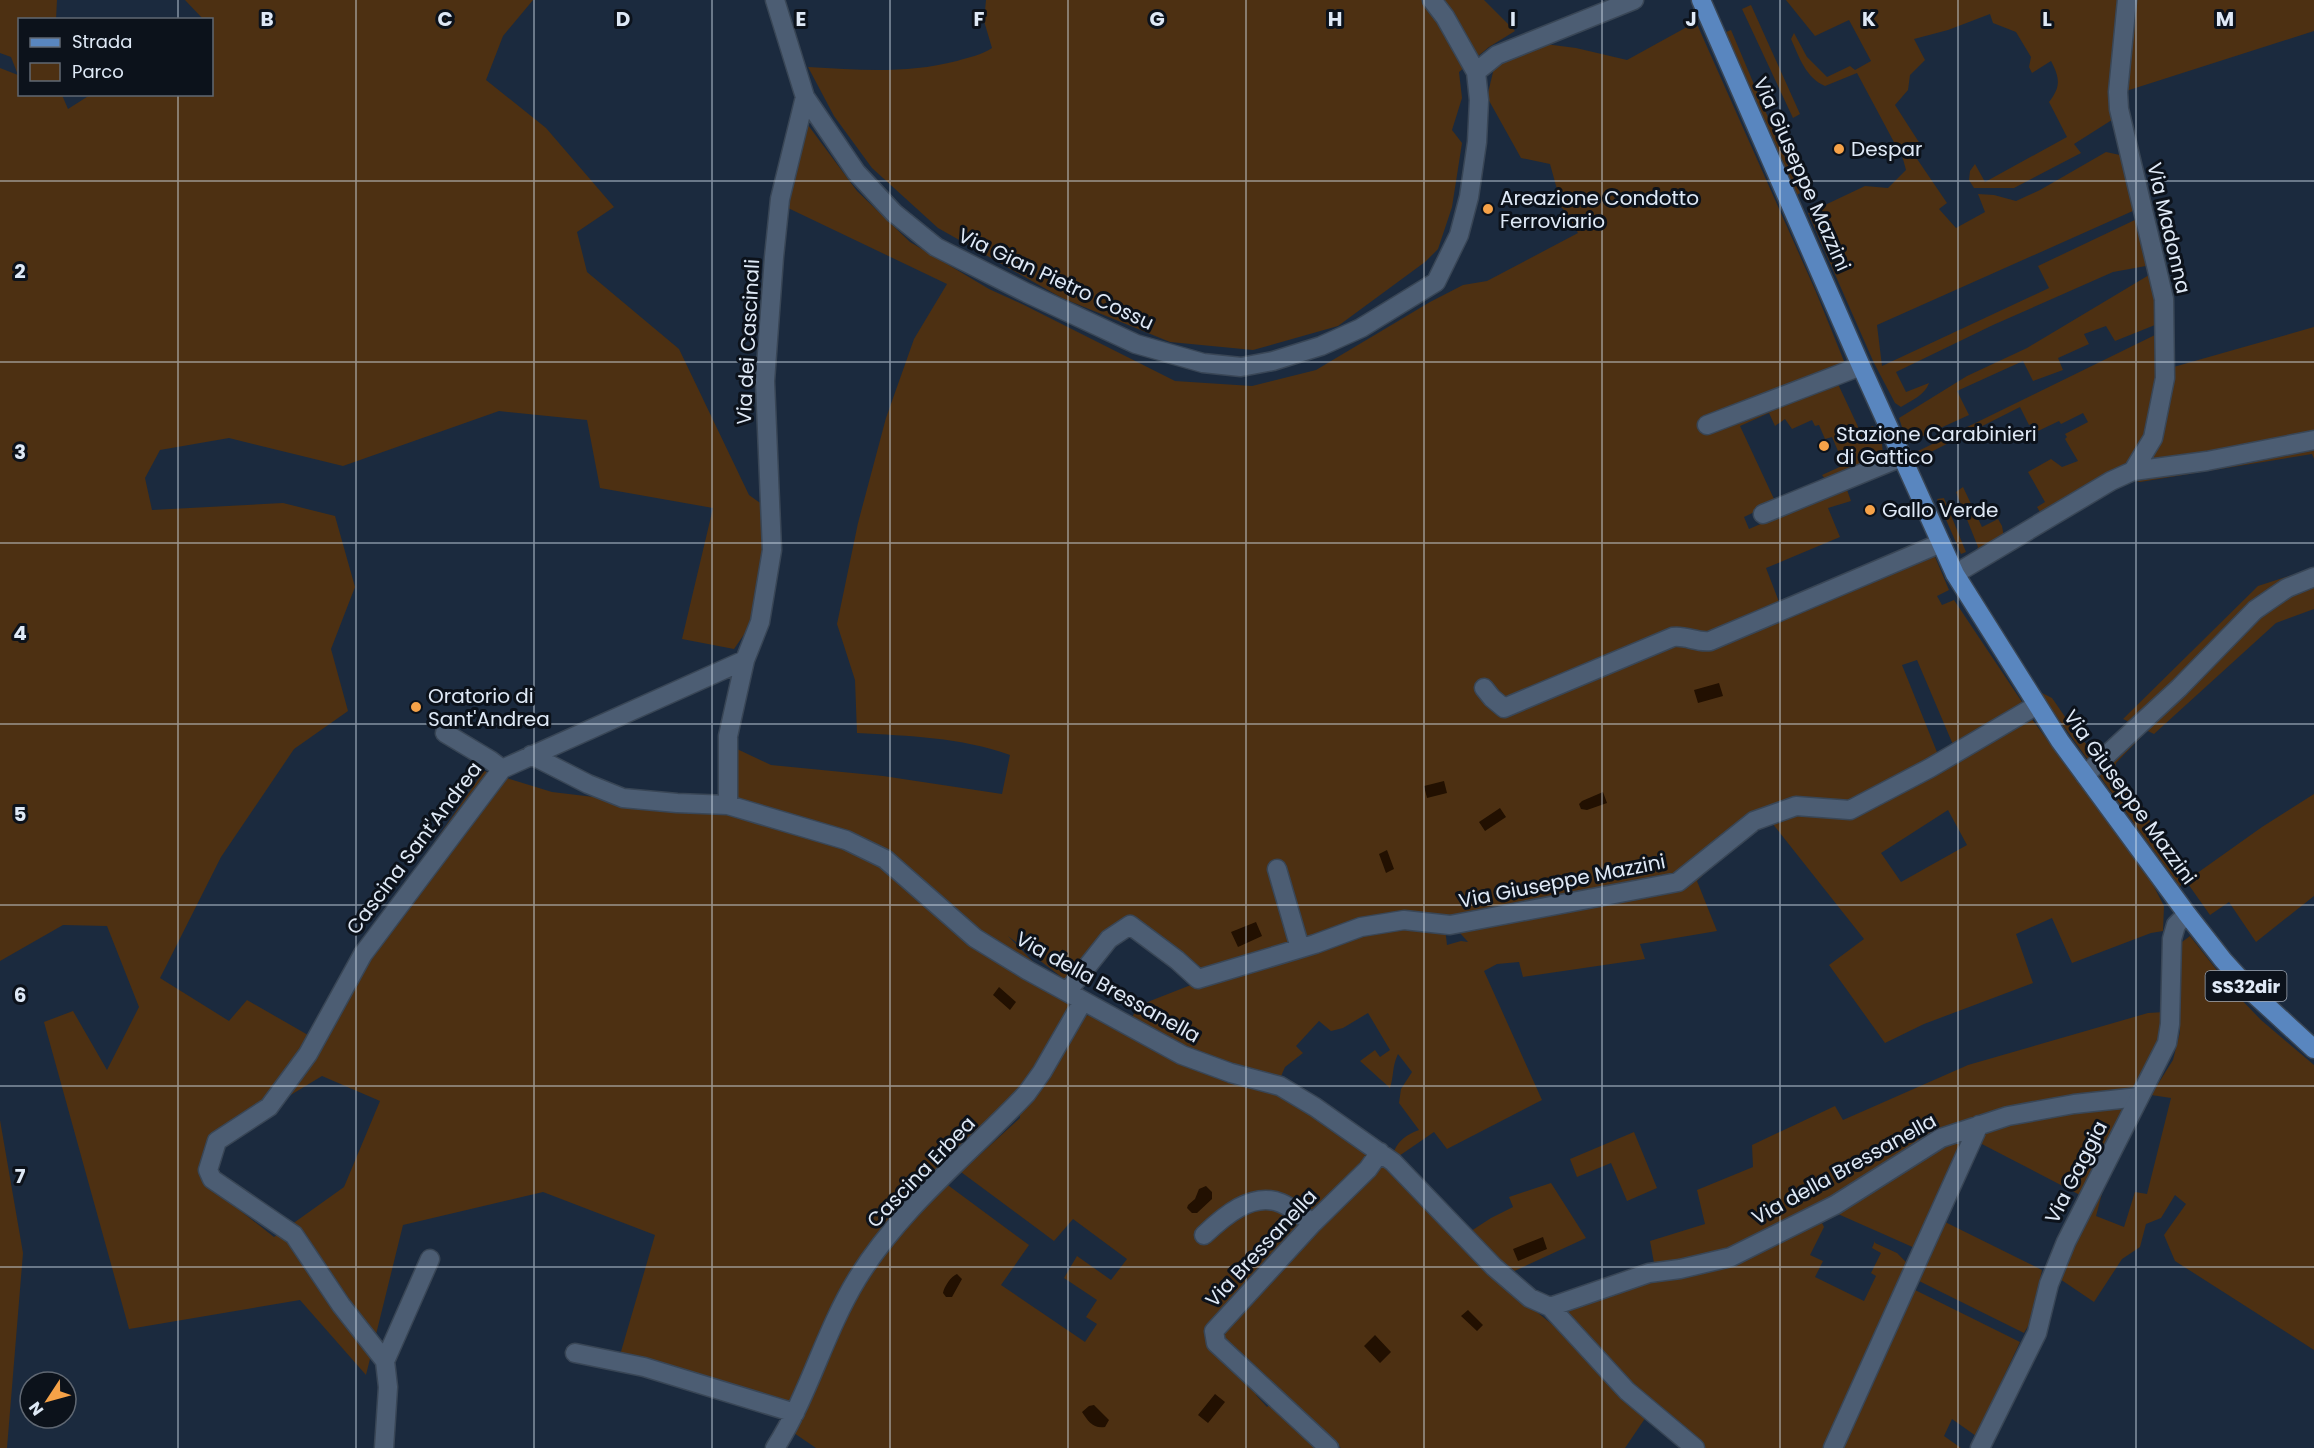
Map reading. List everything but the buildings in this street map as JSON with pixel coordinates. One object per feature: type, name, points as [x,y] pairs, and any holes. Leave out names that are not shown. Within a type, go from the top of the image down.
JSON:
[{"type":"main road","name":"Via Giuseppe Mazzini","points":[[1701,0],[1955,574],[2037,705],[2085,775],[2187,914]]},
{"type":"main road","name":"SS32dir","points":[[2187,914],[2223,960],[2254,994],[2314,1049]]},
{"type":"street","name":"Via Gian Pietro Cossu","points":[[775,0],[805,98],[856,172],[894,213],[936,247],[1136,344],[1203,363],[1241,367],[1273,361],[1321,346],[1361,328],[1436,282],[1459,235],[1469,197],[1477,142],[1479,99],[1476,72]]},
{"type":"street","points":[[1432,0],[1445,17],[1476,72],[1497,55],[1634,0]]},
{"type":"street","name":"Via Madonna","points":[[2127,0],[2118,92],[2119,108],[2164,299],[2165,378],[2153,438],[2133,471]]},
{"type":"street","name":"Via dei Cascinali","points":[[745,660],[760,622],[772,550],[765,381],[774,257],[780,200],[805,98]]},
{"type":"street","points":[[1707,425],[1861,366]]},
{"type":"street","points":[[1955,574],[2111,481],[2133,471],[2207,461],[2314,440]]},
{"type":"street","points":[[1763,514],[1902,457]]},
{"type":"street","points":[[1482,681],[1492,698],[1503,708],[1673,638],[1682,636],[1701,643],[1710,641],[1941,543]]},
{"type":"street","points":[[2085,775],[2179,688],[2255,610],[2287,588],[2314,577]]},
{"type":"street","points":[[728,805],[728,736],[745,660]]},
{"type":"street","name":"Cascina Sant'Andrea","points":[[385,1361],[341,1305],[294,1235],[212,1179],[208,1170],[217,1141],[269,1107],[301,1063],[363,954],[502,769],[531,754],[745,660]]},
{"type":"street","name":"Via Giuseppe Mazzini","points":[[1198,979],[1361,927],[1404,920],[1450,925],[1678,882],[1754,821],[1796,806],[1850,810],[1930,768],[2037,705]]},
{"type":"street","name":"Cascina Sant'Andrea","points":[[445,733],[502,769]]},
{"type":"street","name":"Via della Bressanella","points":[[531,754],[588,784],[623,798],[728,805],[846,840],[885,859],[975,938],[1075,997],[1182,1055],[1231,1073],[1280,1086],[1315,1107],[1393,1162],[1494,1267],[1530,1298],[1550,1307],[1649,1273],[1680,1269],[1731,1257],[1835,1205],[1941,1138],[2008,1116],[2063,1106],[2139,1097]]},
{"type":"street","points":[[1277,869],[1300,948]]},
{"type":"street","name":"Via Gaggia","points":[[1980,1448],[2034,1341],[2049,1284],[2066,1242],[2167,1043],[2170,1024],[2172,939],[2176,925],[2187,914]]},
{"type":"street","name":"Cascina Erbea","points":[[775,1448],[795,1413],[831,1326],[872,1258],[906,1214],[1027,1094],[1075,997],[1109,939],[1130,925],[1177,960],[1198,979]]},
{"type":"street","points":[[1833,1448],[1979,1125]]},
{"type":"street","name":"Via Bressanella","points":[[1329,1448],[1216,1342],[1214,1336],[1215,1331],[1313,1223],[1368,1169],[1380,1152]]},
{"type":"street","points":[[1204,1235],[1230,1211],[1259,1201],[1280,1202],[1313,1223]]},
{"type":"street","points":[[384,1448],[388,1387],[385,1361],[430,1259]]},
{"type":"street","points":[[1550,1307],[1627,1391],[1695,1448]]},
{"type":"street","points":[[575,1353],[644,1367],[795,1413]]},
{"type":"green space","points":[[0,0],[57,0],[56,18],[18,18],[18,75],[11,57],[0,53]]},
{"type":"green space","points":[[185,0],[533,0],[503,36],[486,80],[546,128],[614,207],[577,232],[587,272],[679,349],[749,495],[763,505],[763,564],[752,623],[734,649],[682,639],[713,508],[600,488],[587,420],[499,411],[343,466],[229,438],[160,450],[145,478],[152,510],[283,503],[335,516],[355,587],[331,649],[348,711],[294,749],[221,857],[160,978],[229,1021],[247,1000],[308,1035],[355,956],[484,771],[552,792],[728,813],[737,749],[771,765],[883,776],[1002,794],[1010,755],[953,741],[857,733],[855,680],[837,624],[858,523],[886,418],[914,339],[947,284],[788,208],[808,125],[857,191],[910,242],[989,289],[1175,381],[1252,386],[1316,370],[1430,302],[1463,285],[1487,281],[1578,233],[1565,211],[1549,195],[1558,193],[1550,164],[1521,158],[1487,97],[1494,68],[1506,57],[1545,44],[1576,48],[1627,60],[1696,22],[1816,292],[1850,376],[1838,384],[1860,431],[1873,426],[1882,444],[1883,454],[1877,461],[1827,482],[1822,475],[1844,465],[1832,437],[1825,439],[1819,425],[1815,426],[1812,420],[1792,429],[1785,419],[1775,426],[1769,413],[1740,426],[1774,499],[1771,504],[1744,517],[1749,529],[1846,487],[1851,501],[1828,508],[1840,537],[1766,568],[1784,615],[1933,552],[1949,590],[1937,596],[1942,605],[1954,600],[2022,702],[2016,711],[1954,747],[1917,660],[1902,665],[1943,767],[2031,718],[2152,883],[2164,906],[2163,931],[2151,933],[2072,963],[2052,918],[2016,934],[2033,983],[1924,1024],[1885,1043],[1829,965],[1864,939],[1772,823],[1759,825],[1697,881],[1717,931],[1640,944],[1645,959],[1523,977],[1519,962],[1497,964],[1484,971],[1542,1100],[1447,1149],[1434,1132],[1399,1156],[1394,1151],[1401,1140],[1419,1130],[1399,1103],[1401,1089],[1412,1072],[1398,1054],[1390,1088],[1360,1061],[1375,1050],[1380,1057],[1390,1050],[1368,1013],[1343,1028],[1331,1031],[1319,1021],[1296,1046],[1303,1053],[1285,1067],[1279,1081],[1231,1070],[1129,1023],[1137,1008],[1196,983],[1403,925],[1445,928],[1447,945],[1461,941],[1468,942],[1453,925],[1404,920],[1203,969],[1143,923],[1110,946],[1077,989],[1008,936],[1085,1015],[1269,1090],[1365,1149],[1367,1160],[1205,1335],[1207,1340],[1257,1384],[1256,1395],[1267,1407],[1274,1401],[1318,1442],[1314,1448],[816,1448],[791,1431],[865,1274],[945,1183],[1029,1245],[1001,1285],[1085,1342],[1097,1324],[1086,1317],[1097,1300],[1064,1278],[1077,1256],[1111,1280],[1127,1259],[1073,1219],[1054,1241],[961,1172],[1020,1118],[1020,1114],[1001,1113],[839,1294],[824,1322],[792,1407],[620,1355],[655,1235],[543,1192],[403,1225],[366,1375],[300,1300],[129,1329],[44,1022],[73,1011],[107,1070],[139,1007],[107,926],[63,925],[0,961],[0,68],[18,75],[18,96],[62,96],[68,109],[88,96],[213,96],[213,18],[202,18]],"holes":[[[1948,810],[1967,845],[1901,882],[1881,853]],[[322,1076],[380,1101],[344,1187],[274,1237],[209,1186],[213,1142]]]},
{"type":"green space","points":[[986,0],[1484,0],[1515,31],[1489,47],[1459,72],[1462,98],[1452,130],[1462,143],[1452,207],[1438,249],[1425,262],[1338,326],[1253,350],[1170,342],[1062,298],[938,228],[872,168],[834,116],[808,67],[865,70],[920,68],[980,54],[992,48],[984,21]]},
{"type":"green space","points":[[1786,0],[2120,0],[2115,118],[2074,144],[2081,153],[2014,188],[1974,188],[1969,180],[1970,171],[1975,164],[1985,182],[2067,137],[2049,102],[2056,92],[2058,82],[2051,61],[2032,73],[2029,67],[2031,57],[2016,32],[1993,23],[1990,14],[1948,30],[1914,39],[1925,60],[1910,75],[1908,90],[1895,105],[1922,147],[1913,153],[1947,203],[1939,209],[1956,228],[1985,212],[1978,194],[1994,195],[2016,201],[2040,190],[2106,152],[2120,155],[2135,210],[1877,325],[1882,366],[2049,288],[2038,266],[2139,218],[2146,266],[2113,272],[1993,325],[1896,372],[1906,392],[1929,383],[1921,394],[1901,407],[1895,403],[1874,363],[1808,213],[1865,186],[1888,188],[1906,170],[1903,159],[1857,73],[1825,86],[1808,72],[1791,39],[1794,33],[1807,57],[1827,77],[1850,66],[1855,70],[1871,61],[1849,20],[1815,36]]},
{"type":"green space","points":[[2131,0],[2314,0],[2314,31],[2123,92]]},
{"type":"green space","points":[[1751,5],[1800,114],[1793,118],[1742,9]]},
{"type":"green space","points":[[1731,30],[1800,193],[1797,195],[1726,32]]},
{"type":"green space","points":[[2149,275],[2155,303],[2155,325],[2115,341],[2106,326],[2084,334],[2089,344],[2058,358],[2063,370],[2033,381],[2023,361],[1957,391],[1969,415],[1912,441],[1906,439],[1899,418],[1967,376],[2027,348]]},
{"type":"green space","points":[[2314,327],[2314,433],[2146,465],[2170,368]]},
{"type":"green space","points":[[2157,334],[2158,376],[2144,439],[2134,458],[2043,517],[2037,507],[2045,502],[2028,472],[2051,459],[2062,467],[2078,461],[2065,439],[2067,437],[2065,434],[2088,422],[2083,413],[2061,424],[2059,421],[2038,431],[2034,423],[2029,425],[2020,407],[1917,459],[1914,453]]},
{"type":"green space","points":[[2314,444],[2314,459],[2312,454],[2140,482],[2133,480]]},
{"type":"green space","points":[[1963,487],[1982,527],[1998,519],[2004,537],[1974,556],[1978,547],[1956,492]]},
{"type":"green space","points":[[1944,498],[1966,552],[1961,554],[1937,499]]},
{"type":"green space","points":[[2314,568],[2314,609],[2276,623],[2154,734],[2123,719],[2258,586]]},
{"type":"green space","points":[[2038,691],[2052,698],[2079,737],[2098,755],[2140,731],[2143,735],[2116,763],[2114,773],[2147,812],[2158,846],[2183,882],[2180,887]]},
{"type":"green space","points":[[2314,794],[2314,896],[2256,942],[2229,902],[2210,915],[2186,881],[2262,827]]},
{"type":"green space","points":[[2190,936],[2234,992],[2261,1020],[2314,1065],[2314,1350],[2175,1261],[2164,1235],[2186,1204],[2175,1195],[2161,1218],[2146,1224],[2140,1247],[2122,1259],[2094,1302],[2057,1277],[2108,1171],[2096,1216],[2124,1227],[2135,1192],[2147,1194],[2171,1098],[2151,1095],[2173,1060],[2180,1032],[2177,988],[2178,945]]},
{"type":"green space","points":[[2165,1012],[2154,1051],[2135,1087],[1985,1117],[1850,1191],[1746,1243],[1678,1264],[1654,1263],[1650,1241],[1705,1224],[1697,1190],[1753,1167],[1752,1145],[1835,1106],[1843,1120],[1968,1065],[2148,1013]]},
{"type":"green space","points":[[2121,1107],[2123,1113],[2080,1195],[1978,1142],[1986,1133],[2020,1120]]},
{"type":"green space","points":[[0,1120],[23,1253],[7,1448],[0,1448]]},
{"type":"green space","points":[[1634,1132],[1657,1188],[1627,1201],[1611,1163],[1577,1177],[1570,1159]]},
{"type":"green space","points":[[1968,1138],[1917,1249],[1838,1214],[1822,1223],[1824,1227],[1810,1255],[1823,1261],[1815,1277],[1864,1301],[1876,1276],[1871,1273],[1881,1253],[1872,1248],[1875,1241],[1897,1253],[1907,1263],[1827,1448],[1702,1448],[1631,1387],[1560,1312],[1607,1293],[1683,1273],[1921,1154]]},
{"type":"green space","points":[[1384,1162],[1507,1288],[1558,1329],[1648,1414],[1625,1448],[1341,1448],[1219,1335]]},
{"type":"green space","points":[[1551,1183],[1586,1238],[1508,1274],[1468,1233],[1513,1207],[1509,1197]]},
{"type":"green space","points":[[1941,1220],[2042,1270],[2031,1321],[2024,1333],[1917,1280]]},
{"type":"green space","points":[[1911,1288],[2020,1342],[1976,1436],[1952,1419],[1944,1436],[1961,1448],[1839,1448]]},
{"type":"shaded area","points":[[1719,683],[1723,696],[1698,703],[1694,690]]},
{"type":"shaded area","points":[[1444,781],[1447,793],[1427,798],[1424,786]]},
{"type":"shaded area","points":[[1603,792],[1607,803],[1587,810],[1581,809],[1579,804],[1582,801]]},
{"type":"shaded area","points":[[1500,808],[1506,817],[1485,831],[1479,822]]},
{"type":"shaded area","points":[[1387,850],[1394,869],[1386,873],[1379,854]]},
{"type":"shaded area","points":[[1256,922],[1262,936],[1238,947],[1231,932]]},
{"type":"shaded area","points":[[999,987],[1016,1002],[1010,1010],[993,995]]},
{"type":"shaded area","points":[[1206,1186],[1212,1192],[1212,1199],[1197,1213],[1192,1213],[1187,1208],[1188,1205],[1195,1199],[1199,1189]]},
{"type":"shaded area","points":[[1543,1237],[1547,1249],[1518,1261],[1513,1249]]},
{"type":"shaded area","points":[[957,1274],[962,1279],[952,1297],[946,1297],[943,1293],[945,1288],[950,1279]]},
{"type":"shaded area","points":[[1468,1310],[1483,1325],[1477,1331],[1461,1316]]},
{"type":"shaded area","points":[[1375,1335],[1391,1352],[1380,1363],[1364,1346]]},
{"type":"shaded area","points":[[1215,1394],[1225,1402],[1208,1423],[1198,1415]]},
{"type":"shaded area","points":[[1094,1405],[1109,1420],[1105,1427],[1094,1426],[1082,1412]]},
{"type":"place","name":"Despar","points":[[1839,149]]},
{"type":"place","name":"Areazione Condotto Ferroviario","points":[[1488,209]]},
{"type":"place","name":"Stazione Carabinieri di Gattico","points":[[1824,446]]},
{"type":"place","name":"Gallo Verde","points":[[1870,510]]},
{"type":"place","name":"Oratorio di Sant'Andrea","points":[[416,707]]}]
